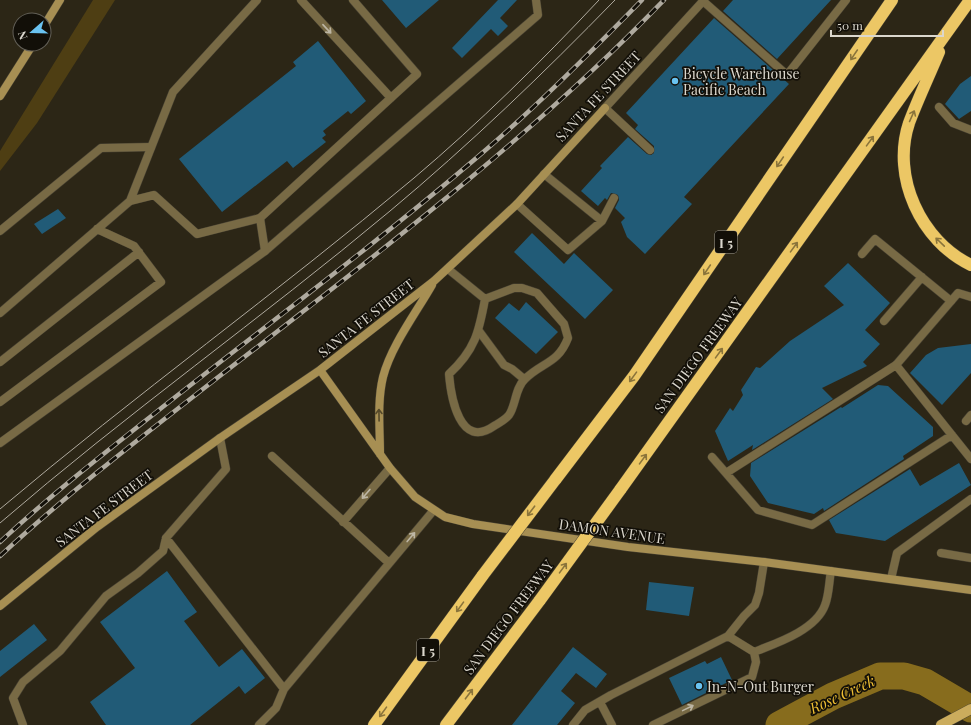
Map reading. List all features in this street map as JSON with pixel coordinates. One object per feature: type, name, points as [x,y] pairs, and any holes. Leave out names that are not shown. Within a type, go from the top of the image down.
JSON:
[{"type":"highway","name":"I 5","points":[[374,725],[483,575],[634,376],[892,0]]},
{"type":"highway","name":"SAN DIEGO FREEWAY","points":[[446,725],[620,490],[970,0]]},
{"type":"highway","points":[[947,32],[909,124],[905,142],[904,170],[911,195],[924,223],[935,238],[950,252],[971,265]]},
{"type":"main road","points":[[941,725],[971,709]]},
{"type":"street","points":[[52,13],[60,0]]},
{"type":"street","points":[[130,201],[173,92],[257,0]]},
{"type":"street","points":[[301,0],[391,98]]},
{"type":"street","points":[[0,313],[130,201],[154,195],[198,234],[260,218],[417,74],[353,0]]},
{"type":"street","points":[[0,443],[265,251],[538,15],[536,0]]},
{"type":"street","points":[[704,1],[787,75],[846,0]]},
{"type":"street","name":"SANTA FE STREET","points":[[0,606],[97,527],[220,438],[320,370],[448,269],[516,204],[704,1]]},
{"type":"street","points":[[0,96],[27,52]]},
{"type":"street","points":[[939,107],[952,123],[971,130]]},
{"type":"street","points":[[605,108],[650,150]]},
{"type":"street","points":[[0,231],[101,148],[151,147]]},
{"type":"street","points":[[544,174],[602,222]]},
{"type":"street","points":[[516,204],[568,250],[602,222],[614,198]]},
{"type":"street","points":[[260,218],[265,251]]},
{"type":"street","points":[[0,402],[161,282],[134,246],[97,229]]},
{"type":"street","points":[[862,254],[875,239],[952,301]]},
{"type":"street","points":[[0,362],[138,252]]},
{"type":"street","points":[[448,269],[485,299]]},
{"type":"street","points":[[884,321],[922,277]]},
{"type":"street","points":[[380,454],[379,410],[383,377],[391,355],[434,281]]},
{"type":"street","points":[[514,288],[522,288],[537,293],[564,324],[568,338],[563,350],[548,364],[524,379],[509,415],[488,430],[479,433],[472,432],[464,427],[450,392],[449,374],[471,350],[479,331],[485,299],[514,288]]},
{"type":"street","points":[[726,473],[896,365],[958,293],[971,297]]},
{"type":"street","points":[[479,331],[504,365],[512,369],[524,379]]},
{"type":"street","points":[[896,365],[971,459]]},
{"type":"street","name":"DAMON AVENUE","points":[[320,370],[390,468],[415,498],[433,511],[445,517],[480,526],[628,547],[764,562],[971,590]]},
{"type":"street","points":[[712,457],[758,510],[812,525],[952,435]]},
{"type":"street","points":[[23,725],[13,698],[23,682],[60,651],[106,596],[138,573],[163,551],[166,538],[226,469],[220,438]]},
{"type":"street","points":[[272,456],[389,563]]},
{"type":"street","points":[[343,522],[390,468]]},
{"type":"street","points":[[891,579],[897,553],[971,499]]},
{"type":"street","points":[[259,725],[276,708],[284,689],[433,511]]},
{"type":"street","points":[[166,538],[284,689]]},
{"type":"street","points":[[941,553],[971,558]]},
{"type":"street","points":[[573,725],[585,710],[728,636],[755,605],[759,594],[764,562]]},
{"type":"street","points":[[754,652],[778,643],[810,625],[820,616],[826,604],[831,571]]},
{"type":"street","points":[[653,725],[752,677],[756,662],[754,652],[728,636]]},
{"type":"street","points":[[600,702],[612,725]]},
{"type":"shaded area","points":[[93,0],[115,0],[37,123],[0,171],[0,151]]},
{"type":"building","points":[[382,0],[439,0],[406,28]]},
{"type":"building","points":[[498,0],[517,0],[500,18],[508,26],[498,36],[491,29],[462,58],[452,48]]},
{"type":"building","points":[[733,0],[831,0],[777,59],[723,11]]},
{"type":"building","points":[[714,18],[789,84],[684,197],[692,204],[645,254],[627,237],[621,222],[625,218],[615,208],[619,200],[618,195],[611,193],[607,200],[605,198],[598,206],[581,191],[602,168],[600,166],[628,137],[647,154],[651,155],[654,153],[654,146],[635,129],[638,125],[626,113]]},
{"type":"building","points":[[318,41],[366,101],[351,114],[348,111],[323,131],[326,135],[322,138],[326,142],[293,168],[287,161],[222,212],[179,159],[296,66],[293,62]]},
{"type":"building","points":[[971,76],[971,111],[959,119],[945,104],[960,84]]},
{"type":"building","points":[[58,209],[66,218],[42,234],[34,224]]},
{"type":"building","points":[[532,233],[564,264],[574,253],[613,290],[585,319],[514,252]]},
{"type":"building","points":[[848,263],[890,303],[865,330],[880,344],[863,362],[867,366],[822,388],[833,399],[752,450],[753,445],[728,461],[715,431],[730,408],[733,411],[743,395],[741,390],[756,367],[760,368],[790,341],[844,305],[824,286]]},
{"type":"building","points":[[526,302],[558,332],[536,354],[495,318],[509,303],[519,311]]},
{"type":"building","points":[[971,344],[971,373],[942,405],[910,373],[926,355],[938,348]]},
{"type":"building","points":[[878,385],[888,386],[933,427],[933,436],[903,456],[904,459],[824,511],[823,508],[814,514],[768,503],[750,476],[751,463]]},
{"type":"building","points":[[959,463],[971,485],[885,541],[836,533],[829,520],[910,469],[920,486]]},
{"type":"building","points":[[167,571],[197,612],[184,621],[219,667],[242,649],[265,678],[245,694],[239,686],[190,725],[106,725],[90,702],[135,668],[100,622]]},
{"type":"building","points":[[649,582],[694,587],[689,616],[646,610]]},
{"type":"building","points":[[34,624],[47,640],[0,677],[0,651]]},
{"type":"building","points":[[573,647],[607,674],[596,688],[576,673],[561,691],[575,703],[557,725],[512,725]]},
{"type":"building","name":"In-N-Out Burger","points":[[721,657],[732,680],[682,705],[669,678],[705,661],[707,664]]},
{"type":"waterway","name":"Rose Creek","points":[[779,725],[833,696],[880,676],[904,676],[925,682],[971,709]]},
{"type":"tram line","points":[[0,509],[103,425],[311,262],[414,178],[509,92],[599,0]]},
{"type":"tram line","points":[[0,523],[96,443],[293,290],[390,211],[448,161],[505,108],[561,55],[615,0]]},
{"type":"railway","points":[[0,542],[41,505],[105,453],[361,252],[474,160],[539,102],[642,0]]},
{"type":"railway","points":[[0,556],[25,533],[104,467],[445,199],[558,103],[664,0]]},
{"type":"place","name":"Bicycle Warehouse Pacific Beach","points":[[675,81]]},
{"type":"place","name":"In-N-Out Burger","points":[[699,686]]}]
